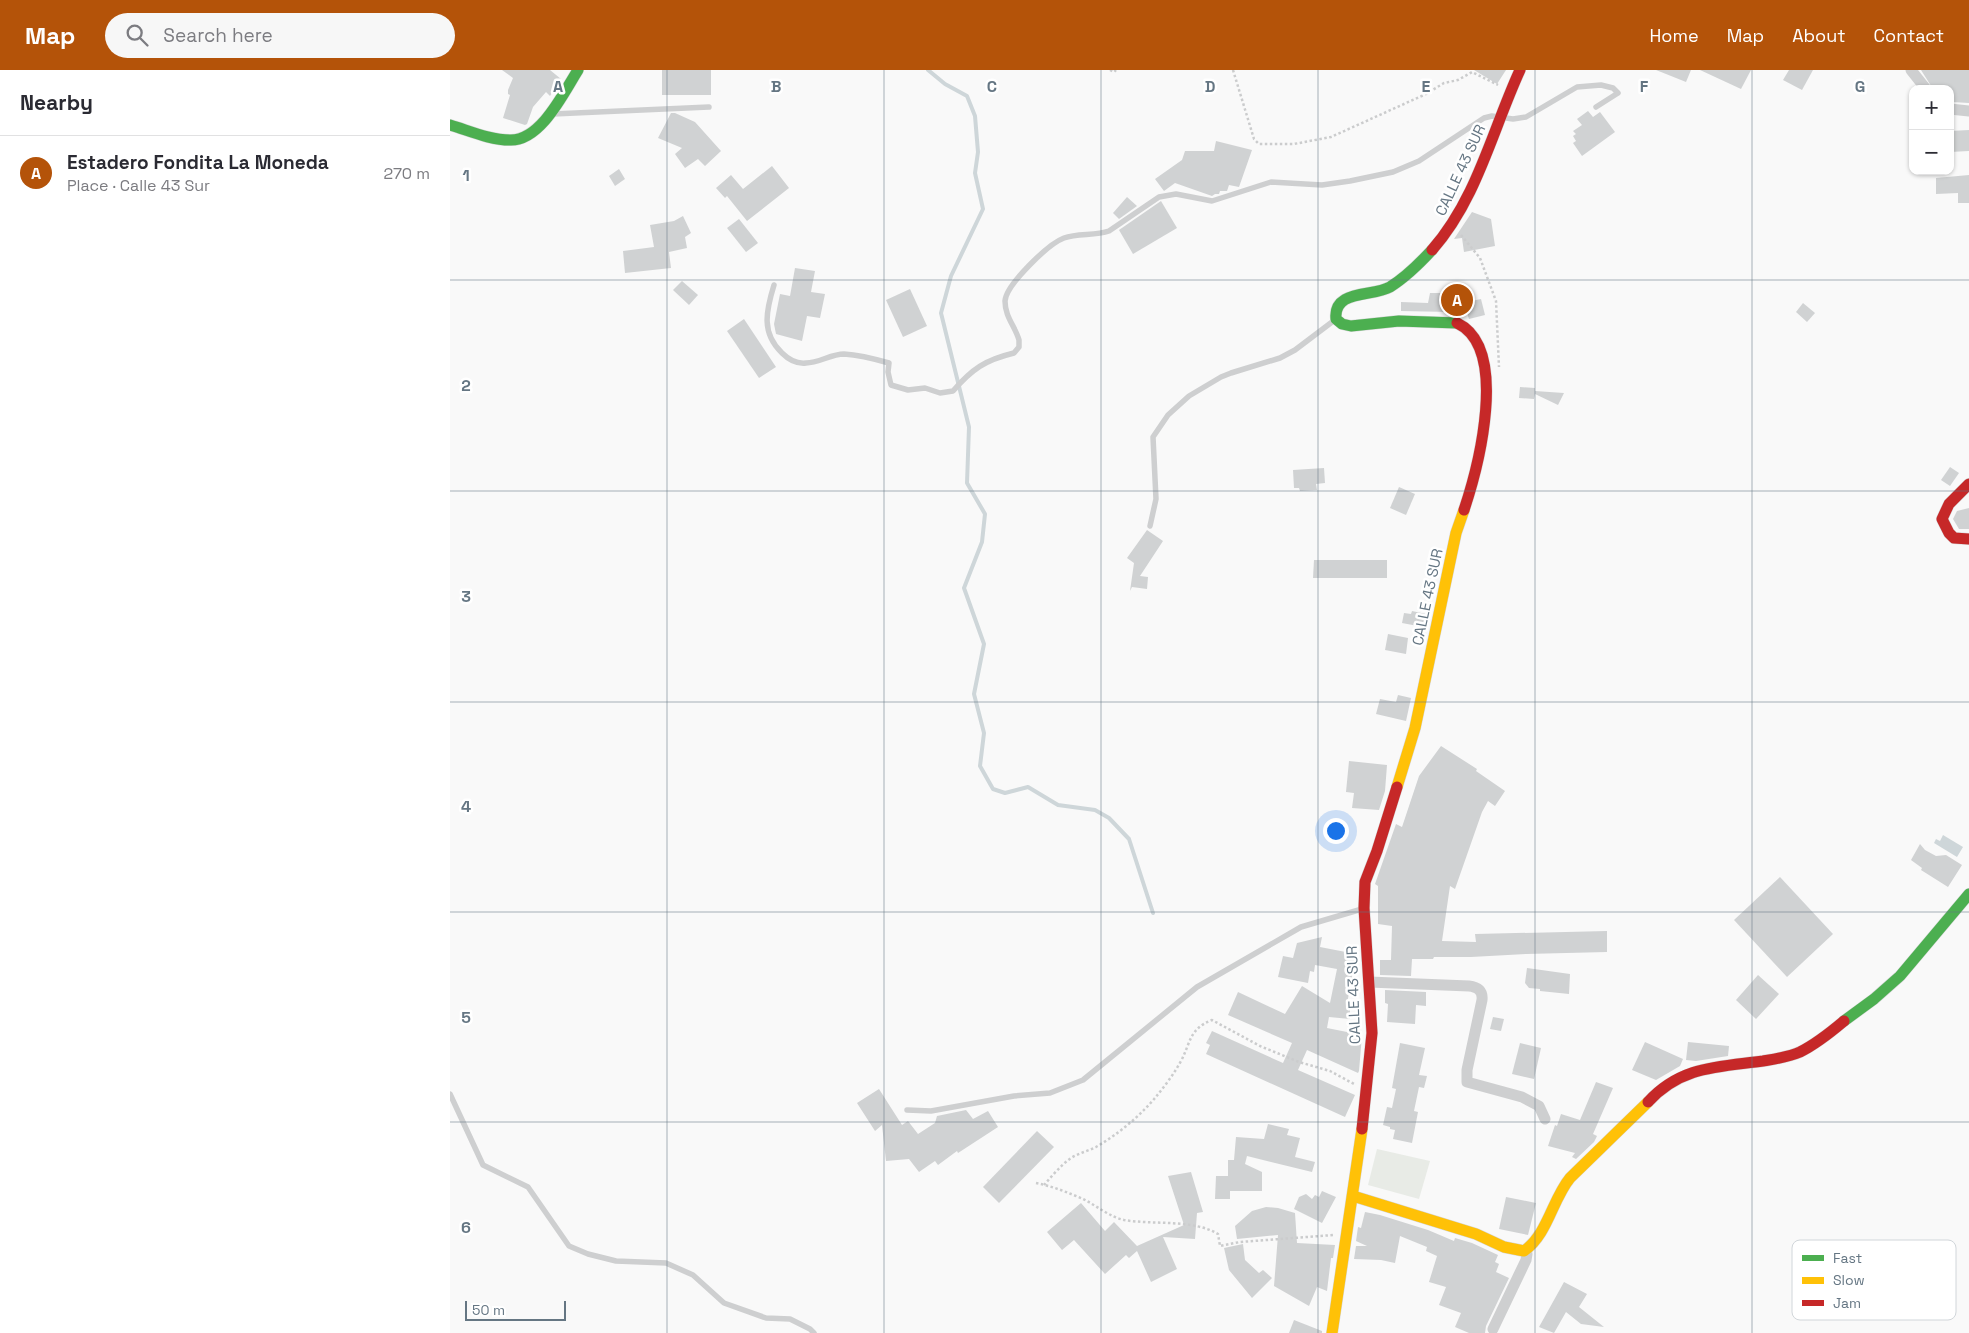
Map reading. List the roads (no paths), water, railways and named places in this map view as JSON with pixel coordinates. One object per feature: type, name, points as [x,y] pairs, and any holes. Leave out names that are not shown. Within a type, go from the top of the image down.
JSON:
[{"type":"street","points":[[450,125],[506,140],[519,140],[529,136],[539,128],[578,70]]},
{"type":"street","name":"CALLE 43 SUR","points":[[1332,1333],[1354,1196],[1372,1032],[1364,908],[1365,882],[1377,851],[1415,728],[1456,533],[1474,480],[1485,425],[1487,388],[1480,351],[1471,332],[1458,323],[1399,321],[1351,326],[1342,324],[1336,319],[1335,310],[1338,303],[1346,298],[1385,290],[1401,279],[1439,244],[1474,183],[1520,70]]},
{"type":"street","points":[[1911,70],[1923,85]]},
{"type":"street","points":[[1954,109],[1969,110]]},
{"type":"street","points":[[1969,484],[1949,504],[1942,519],[1954,539],[1958,541],[1969,539]]},
{"type":"street","points":[[1524,1251],[1535,1242],[1561,1189],[1570,1178],[1640,1111],[1660,1089],[1683,1075],[1700,1070],[1751,1064],[1800,1052],[1874,999],[1900,976],[1969,894]]},
{"type":"street","points":[[1369,982],[1469,986],[1480,990],[1482,1000],[1467,1070],[1467,1082],[1522,1097],[1539,1106],[1545,1119]]},
{"type":"street","points":[[1354,1196],[1476,1234],[1504,1247],[1524,1251]]},
{"type":"street","points":[[1493,1329],[1526,1260],[1524,1251]]},
{"type":"lane","points":[[774,285],[766,313],[767,330],[774,346],[788,359],[803,364],[842,354],[876,360],[890,363],[888,372],[891,385],[908,390],[925,388],[940,393],[953,391],[968,373],[1017,350],[1019,340],[1009,322],[1006,296],[1012,286],[1038,258],[1064,238],[1100,234],[1109,231],[1159,197],[1176,194],[1212,200],[1271,182],[1322,185],[1393,172],[1419,161],[1484,118],[1492,116],[1513,119],[1526,117],[1577,87],[1601,85],[1614,88],[1618,92],[1596,107]]},
{"type":"lane","points":[[548,114],[709,107]]},
{"type":"lane","points":[[1150,526],[1156,499],[1153,436],[1168,415],[1189,396],[1205,386],[1231,372],[1280,358],[1309,340],[1336,319]]},
{"type":"lane","points":[[907,1110],[931,1111],[1014,1096],[1050,1093],[1083,1080],[1197,987],[1301,927],[1364,908]]},
{"type":"lane","points":[[450,1094],[484,1165],[528,1187],[569,1246],[588,1254],[616,1261],[666,1262],[693,1275],[724,1303],[766,1318],[790,1319],[814,1333]]},
{"type":"waterway","points":[[928,70],[945,84],[967,96],[975,116],[978,152],[975,173],[983,209],[951,276],[941,313],[969,427],[967,483],[985,514],[982,542],[964,588],[984,644],[974,694],[984,733],[980,766],[993,789],[1005,793],[1028,787],[1058,805],[1095,810],[1109,818],[1129,839],[1153,913]]},
{"type":"place","name":"Estadero Fondita La Moneda","points":[[1457,300]]}]
